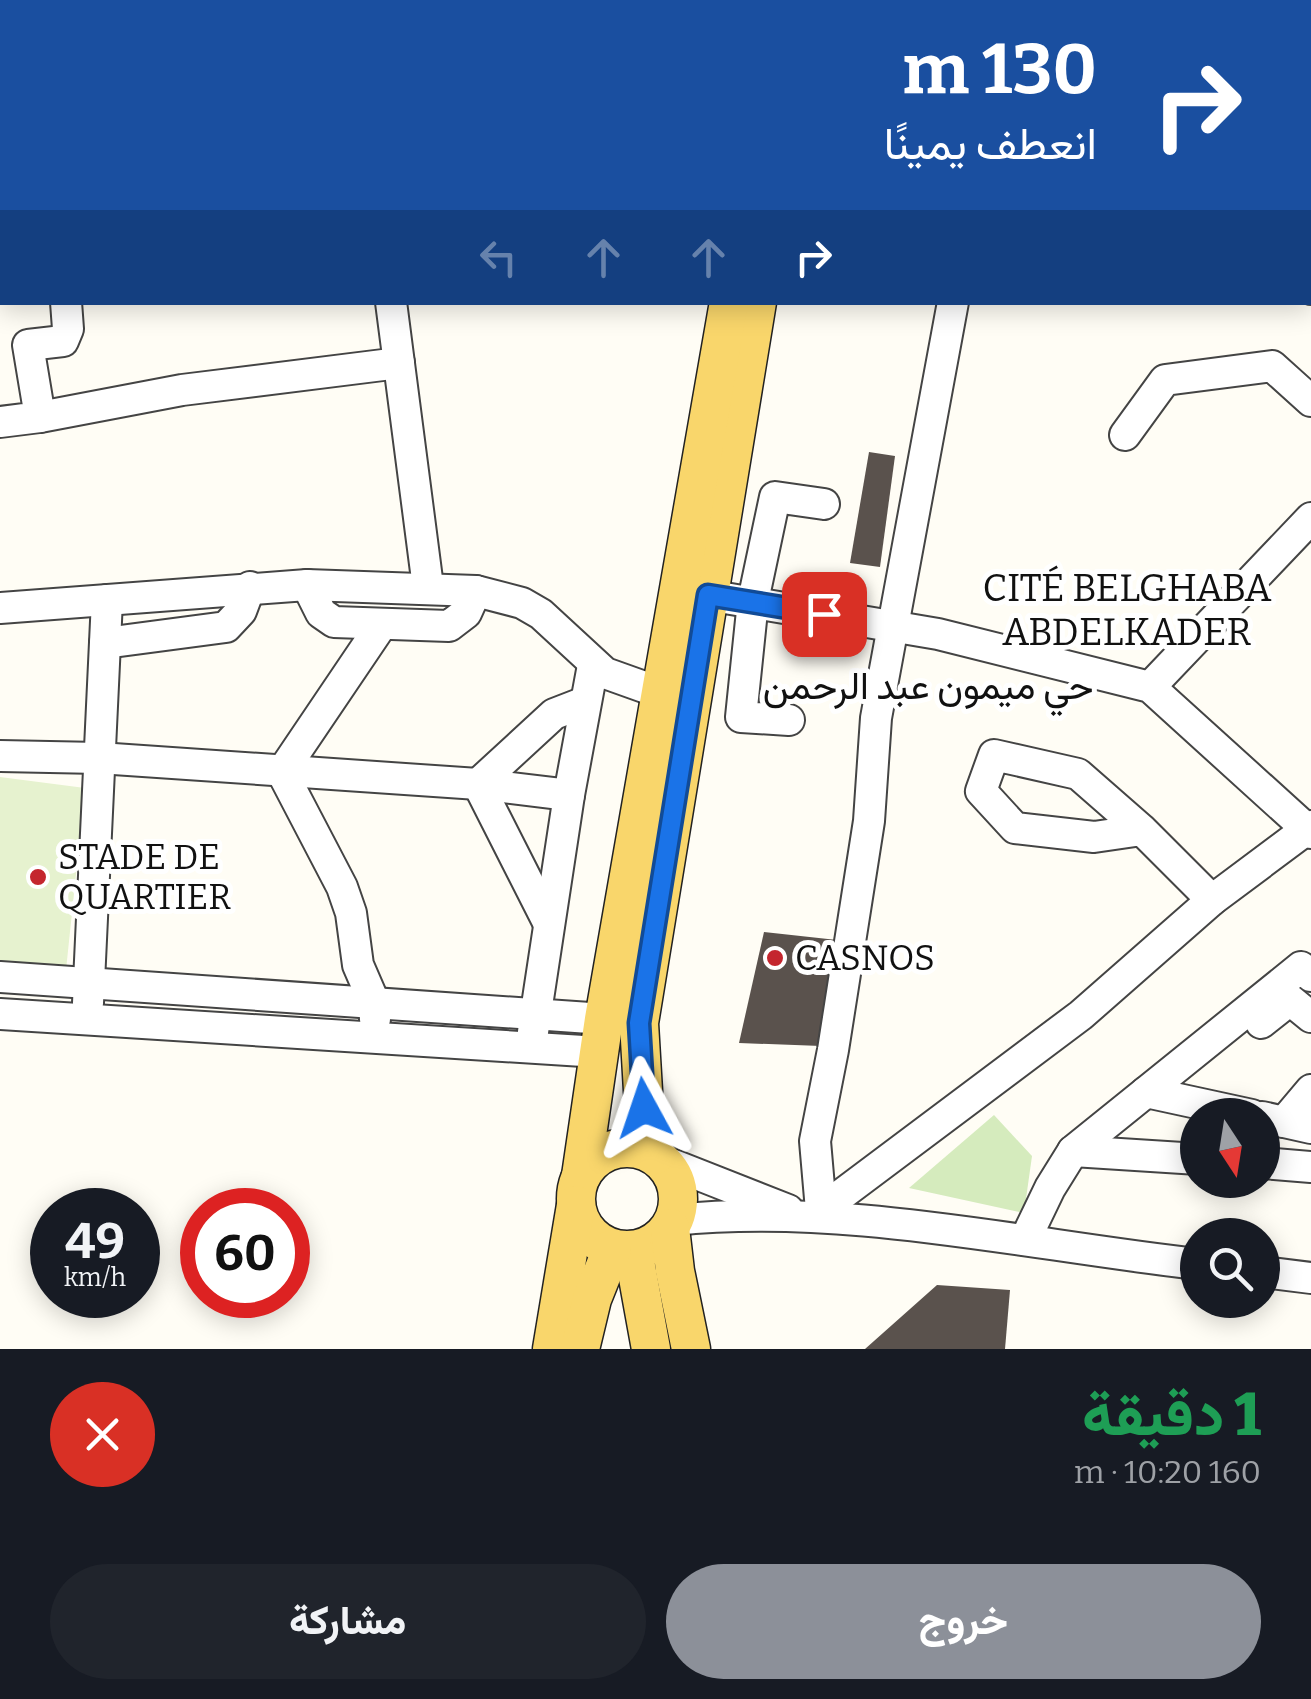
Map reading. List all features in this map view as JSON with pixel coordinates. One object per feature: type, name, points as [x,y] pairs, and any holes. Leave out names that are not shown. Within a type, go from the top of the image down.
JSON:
[{"type":"main road","points":[[658,1158],[644,1108],[614,1032],[660,694],[728,305]]},
{"type":"main road","points":[[552,1349],[578,1190],[708,595],[756,305]]},
{"type":"main road","points":[[651,1349],[623,1250],[587,1232],[578,1190],[591,1162],[605,1152],[622,1148],[639,1149],[658,1158],[670,1170],[678,1195],[672,1224],[675,1272],[691,1349]]},
{"type":"main road","points":[[580,1349],[592,1299],[623,1250],[660,1239],[672,1224]]},
{"type":"street","points":[[40,417],[14,349],[63,341],[68,329],[66,305]]},
{"type":"street","points":[[391,305],[428,588]]},
{"type":"street","points":[[811,1214],[815,1141],[869,820],[876,718],[952,305]]},
{"type":"street","points":[[0,422],[182,390],[399,364]]},
{"type":"street","points":[[1125,435],[1166,380],[1272,366],[1311,401]]},
{"type":"street","points":[[789,720],[742,716],[753,601],[775,497],[824,504]]},
{"type":"street","points":[[1150,687],[1311,518]]},
{"type":"street","points":[[0,608],[307,584],[476,591],[501,595],[532,608],[593,665],[660,694]]},
{"type":"street","points":[[307,584],[328,619],[382,624],[456,623],[466,613],[476,591]]},
{"type":"street","points":[[104,642],[226,626],[241,611],[250,587]]},
{"type":"street","points":[[708,595],[938,634],[1150,687],[1310,829],[1212,900],[1081,1015],[811,1214]]},
{"type":"street","points":[[87,1021],[107,600]]},
{"type":"street","points":[[282,772],[382,624]]},
{"type":"street","points":[[531,1048],[593,665]]},
{"type":"street","points":[[478,784],[554,714],[585,702]]},
{"type":"street","points":[[1142,830],[1094,838],[1015,828],[981,791],[994,755],[1078,774],[1142,830],[1212,900]]},
{"type":"street","points":[[0,756],[100,758],[478,784],[569,795]]},
{"type":"street","points":[[282,772],[351,913],[358,965],[374,1002],[372,1037]]},
{"type":"street","points":[[478,784],[549,924]]},
{"type":"street","points":[[332,1035],[336,1000],[358,965]]},
{"type":"street","points":[[1158,1094],[1301,966],[1311,976]]},
{"type":"street","points":[[0,977],[536,1013],[614,1032]]},
{"type":"street","points":[[1025,1240],[1073,1152],[1290,1000],[1311,1017]]},
{"type":"street","points":[[0,1014],[531,1048],[614,1032]]},
{"type":"street","points":[[1286,1122],[1311,1090]]},
{"type":"street","points":[[1158,1094],[1180,1099]]},
{"type":"street","points":[[1073,1152],[1180,1158]]},
{"type":"street","points":[[658,1158],[811,1214]]},
{"type":"street","points":[[1280,1165],[1311,1166]]},
{"type":"street","points":[[672,1224],[714,1216],[811,1214],[1180,1262]]},
{"type":"street","points":[[1280,1274],[1311,1278]]},
{"type":"green space","name":"STADE DE QUARTIER","points":[[0,777],[85,788],[66,970],[0,966]]},
{"type":"green space","points":[[994,1115],[1032,1156],[1024,1213],[909,1188]]},
{"type":"building","points":[[869,452],[895,456],[880,567],[850,563]]},
{"type":"building","points":[[764,932],[837,940],[821,1046],[739,1043]]},
{"type":"building","points":[[937,1285],[1010,1290],[1005,1349],[865,1349]]},
{"type":"place","name":"STADE DE QUARTIER","points":[[38,877]]},
{"type":"place","name":"CASNOS","points":[[775,958]]},
{"type":"district","name":"CITÉ BELGHABA ABDELKADER","points":[[1127,610]]},
{"type":"district","name":"حي ميمون عبد الرحمن","points":[[928,686]]},
{"type":"route","points":[[644,1108],[639,1023],[708,595],[824,614]]}]
